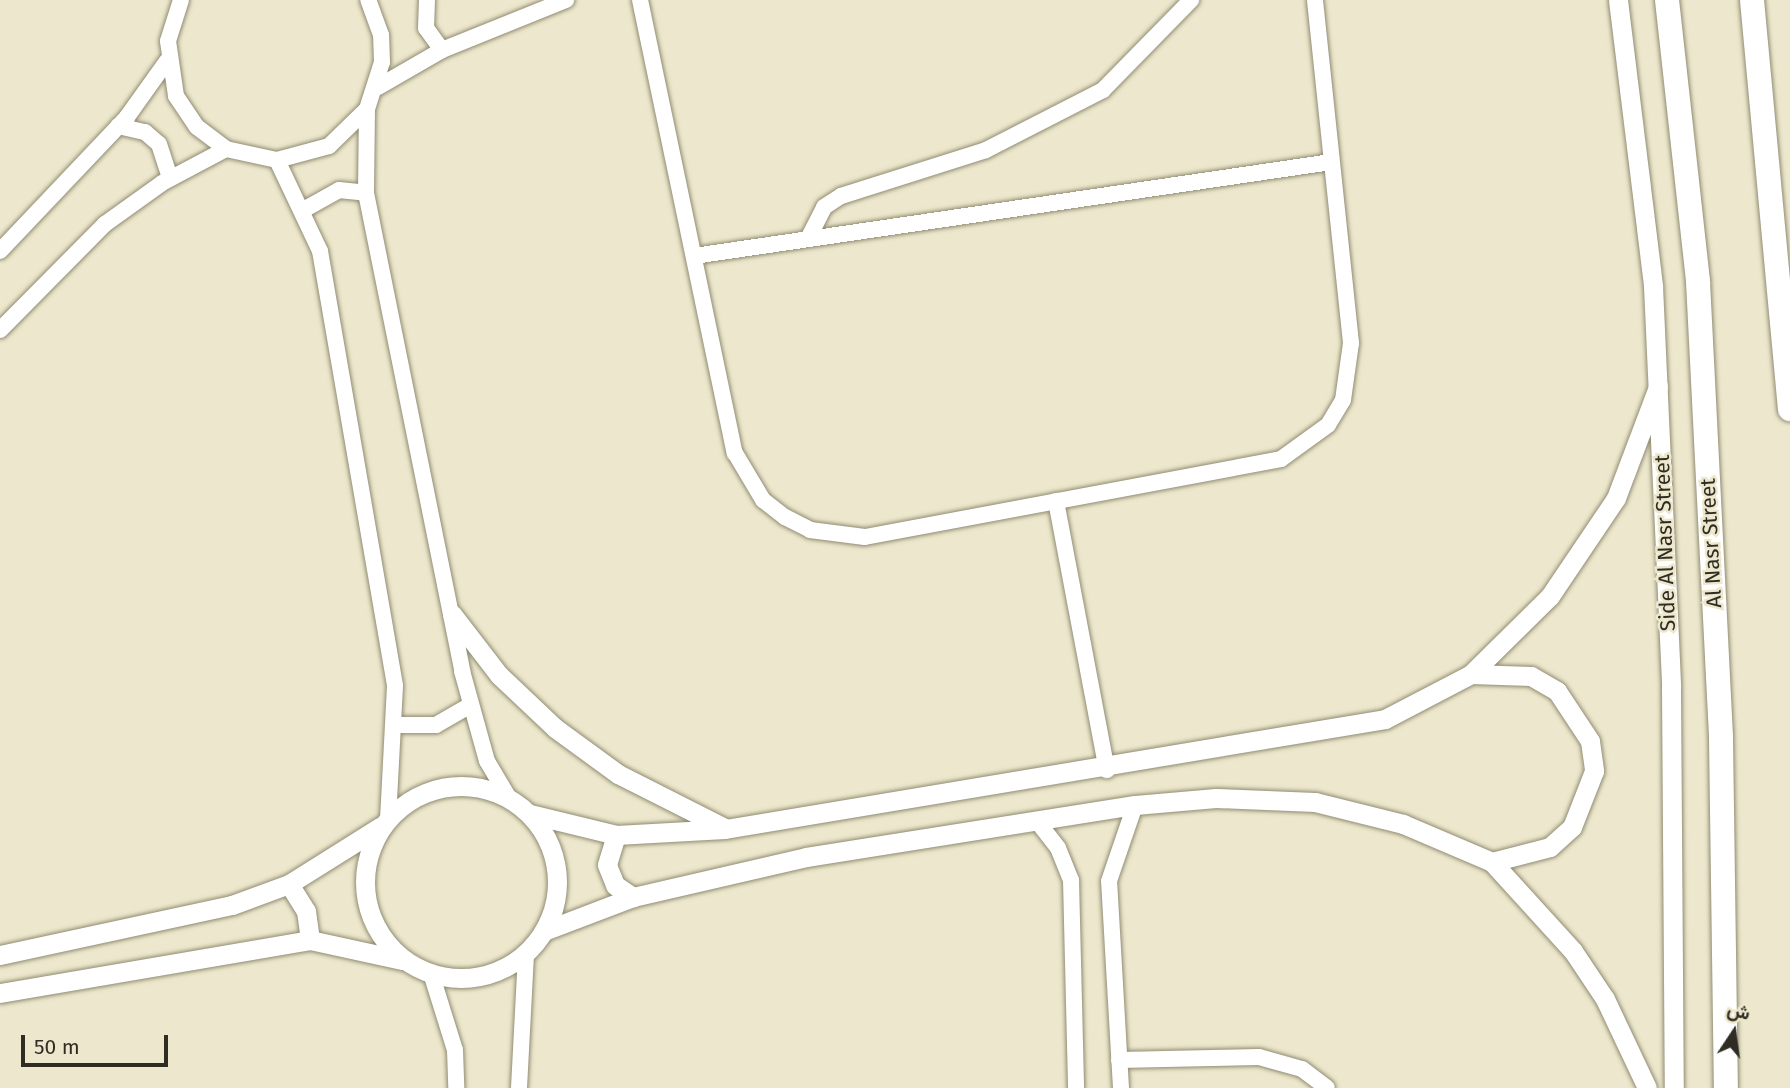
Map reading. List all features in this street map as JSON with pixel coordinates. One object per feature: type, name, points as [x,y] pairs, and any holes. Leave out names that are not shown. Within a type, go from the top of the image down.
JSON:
[{"type":"main road","name":"Al Nasr Street","points":[[1667,0],[1698,282],[1721,738],[1726,1088]]},
{"type":"main road","points":[[1752,0],[1790,409]]},
{"type":"street","points":[[0,251],[118,126],[167,61],[181,0]]},
{"type":"street","points":[[167,61],[176,96],[197,127],[226,149],[277,160],[329,146],[367,109],[377,87],[381,35],[368,0]]},
{"type":"street","points":[[427,0],[426,28],[442,50]]},
{"type":"street","points":[[377,87],[442,50],[566,0]]},
{"type":"street","points":[[640,0],[735,453],[763,500],[785,517],[837,536],[865,537],[1281,459],[1328,425],[1351,372],[1315,0]]},
{"type":"street","points":[[810,235],[832,200],[986,149],[1103,90],[1191,0]]},
{"type":"street","name":"Side Al Nasr Street","points":[[1618,0],[1653,286],[1671,688],[1674,1088]]},
{"type":"street","points":[[367,109],[366,193],[469,706],[487,761],[509,798]]},
{"type":"street","points":[[118,126],[145,132],[159,144],[170,178]]},
{"type":"street","points":[[0,330],[105,224],[170,178],[226,149]]},
{"type":"street","points":[[277,160],[305,209],[320,251],[397,725],[386,822],[369,854],[365,887],[377,929],[407,961]]},
{"type":"street","points":[[694,256],[810,235],[1331,162]]},
{"type":"street","points":[[305,209],[339,190],[366,193]]},
{"type":"street","points":[[530,814],[617,835],[726,829],[1107,770],[1352,728],[1385,719],[1471,674],[1549,596],[1586,549],[1641,444],[1658,387]]},
{"type":"street","points":[[1056,501],[1107,770]]},
{"type":"street","points":[[452,614],[499,675],[555,728],[618,774],[726,829]]},
{"type":"street","points":[[1471,674],[1531,676],[1557,691],[1578,713],[1593,761],[1587,801],[1572,827],[1550,847],[1492,862]]},
{"type":"street","points":[[397,725],[436,725],[469,706]]},
{"type":"street","points":[[0,954],[162,924],[289,884],[386,822],[407,802],[445,788],[484,788],[509,798],[530,814],[555,858],[558,883],[544,932],[526,953],[471,978],[431,973],[407,961],[310,940],[0,993]]},
{"type":"street","points":[[544,932],[633,897],[806,857],[1135,805],[1216,798],[1315,802],[1403,824],[1492,862],[1573,951],[1605,999],[1647,1088]]},
{"type":"street","points":[[1121,1088],[1109,881],[1135,805]]},
{"type":"street","points":[[1037,821],[1058,848],[1071,880],[1076,1088]]},
{"type":"street","points":[[617,835],[607,865],[615,885],[633,897]]},
{"type":"street","points":[[289,884],[306,911],[310,940]]},
{"type":"street","points":[[519,1088],[526,953]]},
{"type":"street","points":[[431,973],[455,1050],[456,1088]]},
{"type":"street","points":[[1119,1060],[1259,1056],[1302,1069],[1327,1088]]}]
